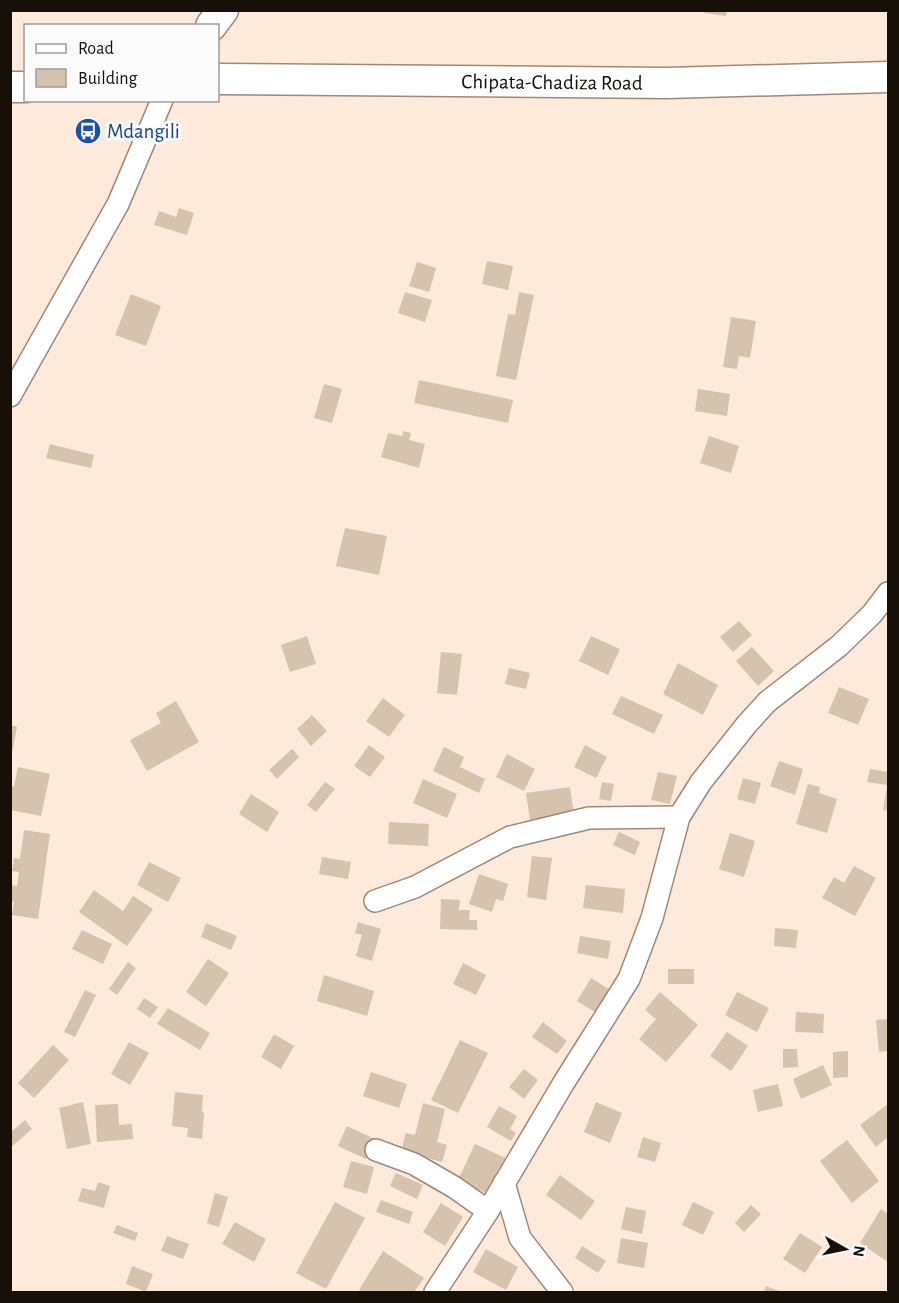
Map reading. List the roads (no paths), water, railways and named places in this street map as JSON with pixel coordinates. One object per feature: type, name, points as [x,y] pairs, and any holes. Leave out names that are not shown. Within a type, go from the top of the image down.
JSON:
[{"type":"main road","points":[[212,24],[223,10]]},
{"type":"main road","name":"Chipata-Chadiza Road","points":[[219,79],[667,83],[888,77]]},
{"type":"street","points":[[10,396],[118,204],[161,102]]},
{"type":"street","points":[[435,1293],[488,1211],[629,979],[652,918],[679,817],[701,782],[767,702],[839,646],[872,614],[888,593]]},
{"type":"street","points":[[375,901],[416,887],[510,837],[589,818],[679,817]]},
{"type":"street","points":[[376,1150],[414,1164],[454,1187],[488,1211]]},
{"type":"street","points":[[504,1184],[520,1238],[562,1293]]},
{"type":"place","name":"Mdangili","points":[[88,131]]}]
